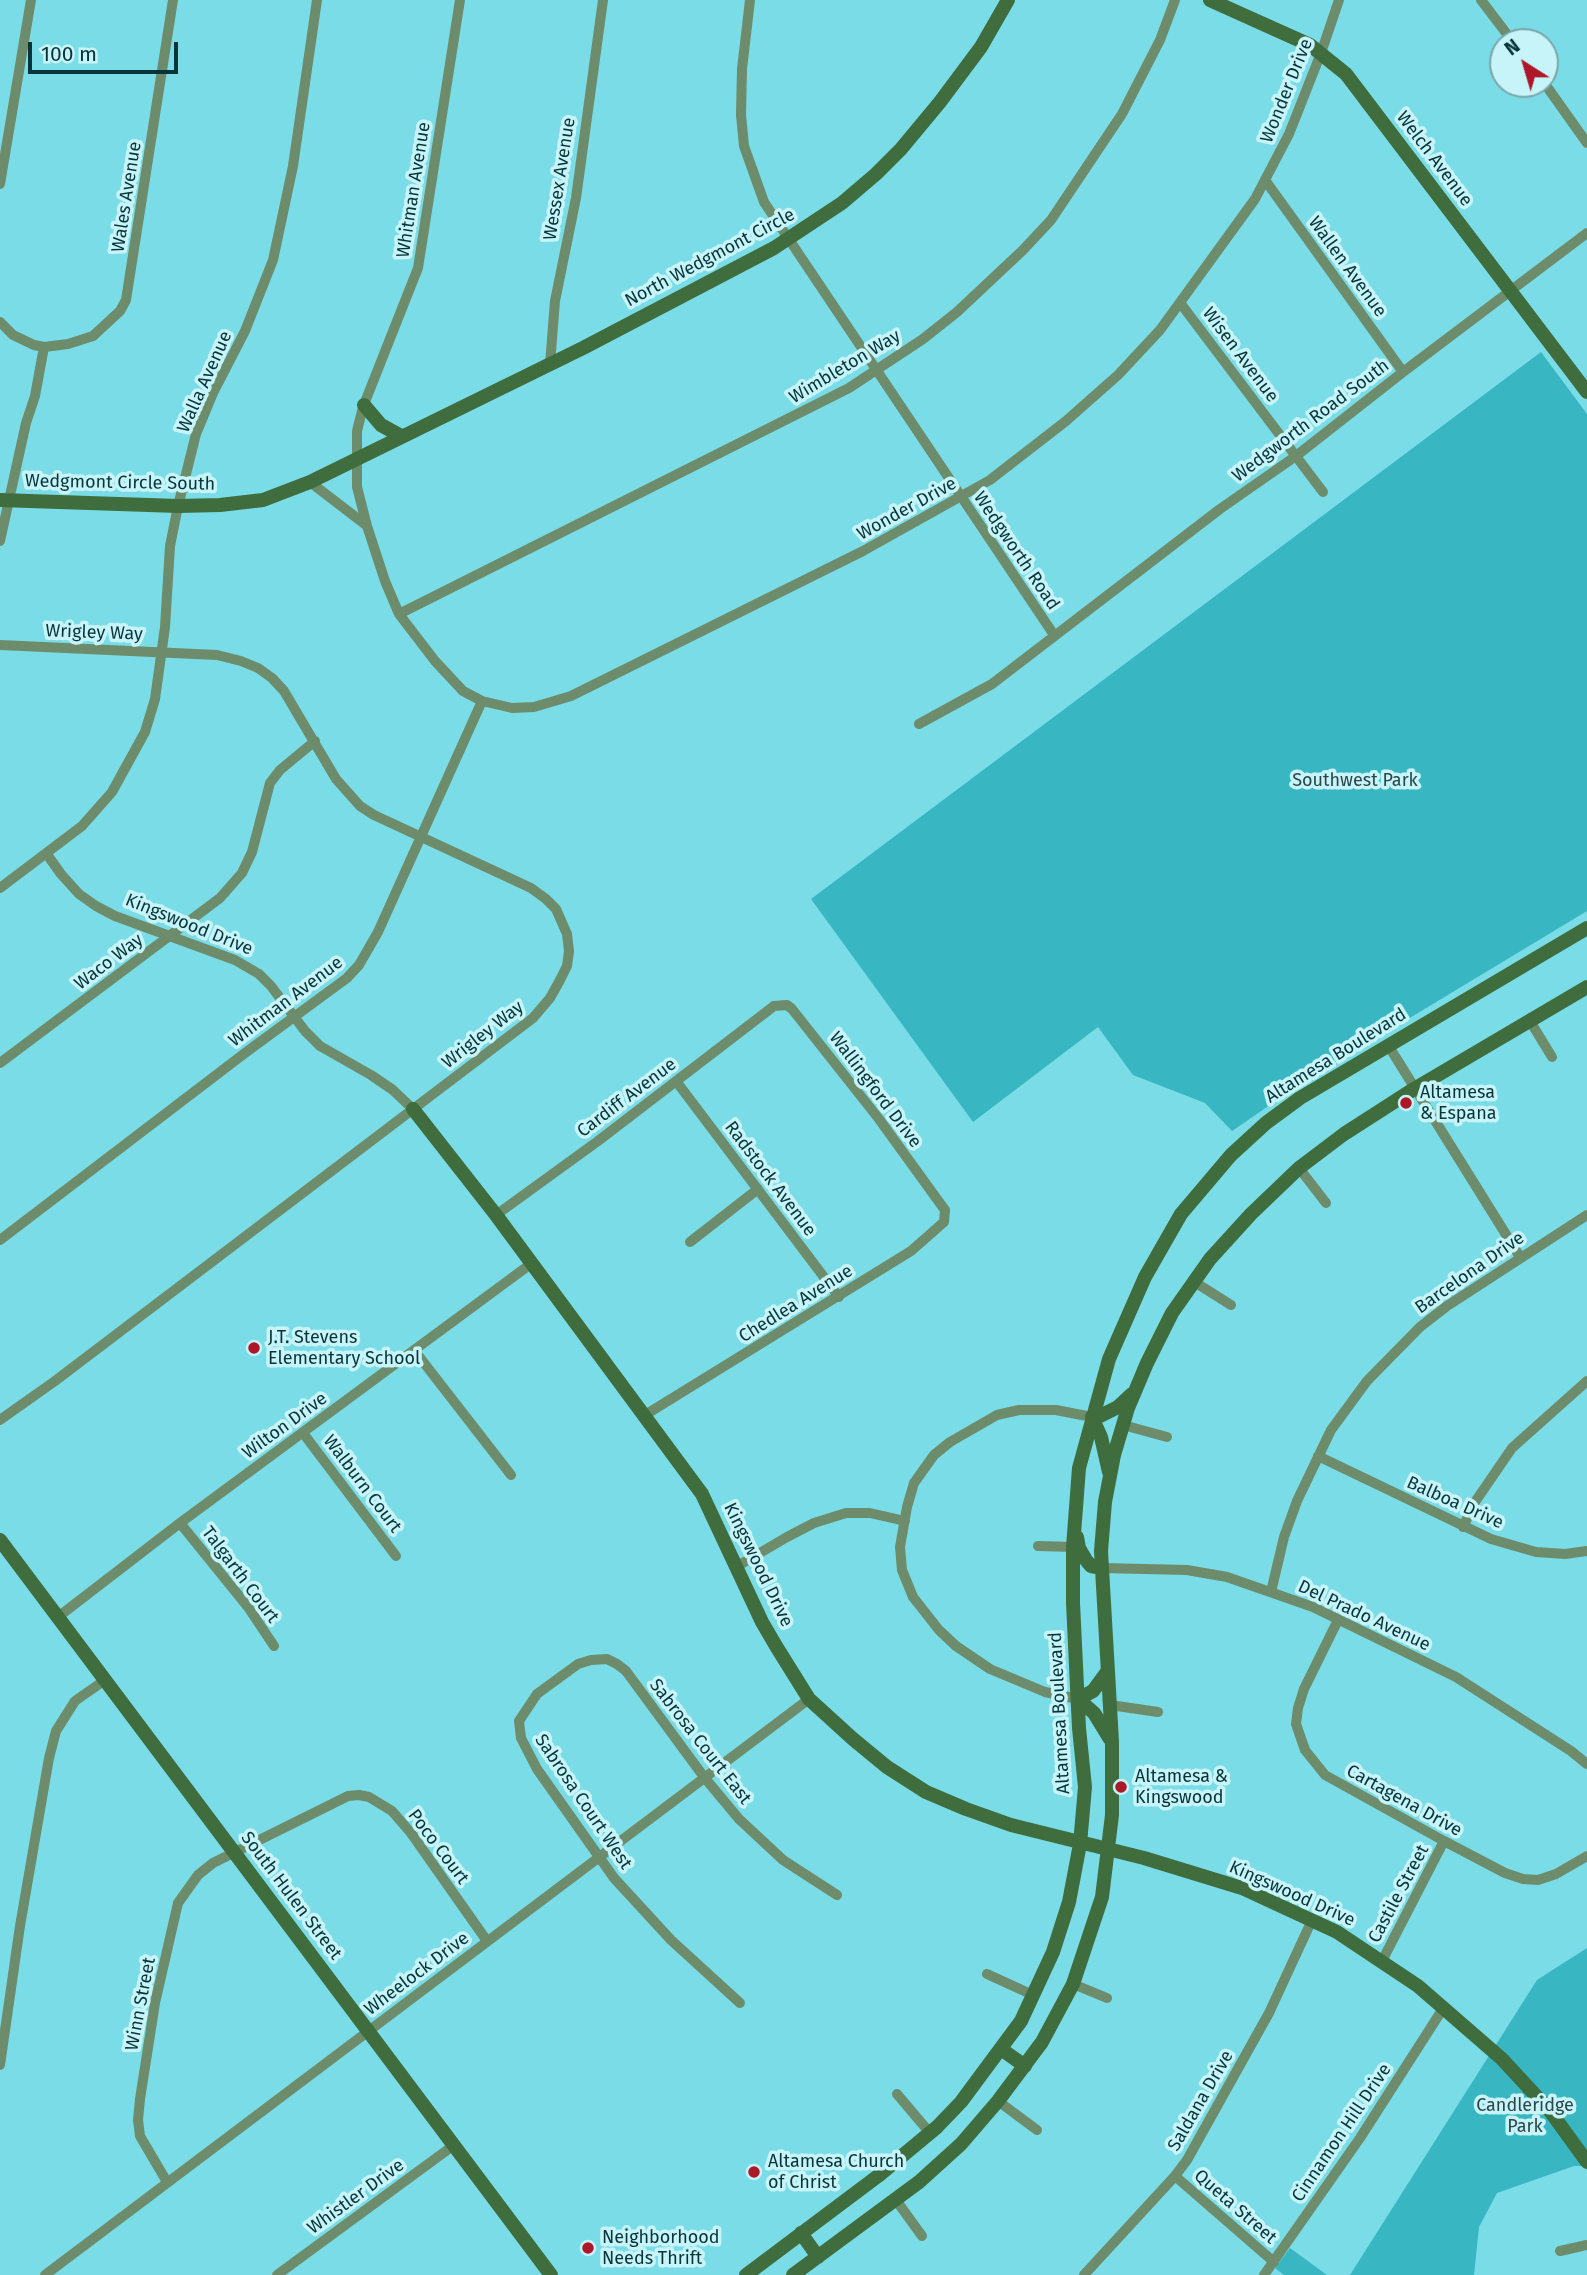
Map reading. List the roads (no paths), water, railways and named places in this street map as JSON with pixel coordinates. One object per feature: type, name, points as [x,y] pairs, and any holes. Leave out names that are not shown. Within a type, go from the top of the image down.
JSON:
[{"type":"main road","name":"North Wedgmont Circle","points":[[356,458],[550,364],[788,240],[842,203],[901,149],[981,47],[1008,0]]},
{"type":"main road","name":"Welch Avenue","points":[[1210,0],[1290,34],[1321,52],[1346,74],[1587,392]]},
{"type":"main road","points":[[364,405],[381,425],[401,436]]},
{"type":"main road","name":"Wedgmont Circle South","points":[[4,500],[178,506],[263,500],[310,482],[356,458]]},
{"type":"main road","name":"Altamesa Boulevard","points":[[746,2275],[878,2176],[930,2133],[961,2102],[1021,2021],[1053,1952],[1069,1902],[1080,1844],[1085,1787],[1073,1593],[1074,1526],[1079,1468],[1109,1359],[1131,1305],[1164,1242],[1193,1198],[1231,1156],[1300,1098],[1587,928]]},
{"type":"main road","points":[[793,2275],[896,2200],[949,2155],[998,2101],[1025,2066],[1042,2042],[1073,1983],[1102,1897],[1114,1785],[1102,1568],[1105,1502],[1123,1425],[1160,1334],[1210,1259],[1299,1168],[1344,1134],[1414,1089],[1587,987]]},
{"type":"main road","name":"Kingswood Drive","points":[[413,1109],[496,1215],[702,1494],[762,1622],[809,1699],[887,1767],[926,1792],[1011,1825],[1144,1858],[1242,1888],[1337,1933],[1382,1961],[1444,2007],[1502,2059],[1550,2111],[1587,2162]]},
{"type":"main road","points":[[1110,1476],[1101,1437],[1092,1417],[1118,1407],[1135,1391]]},
{"type":"main road","points":[[1074,1526],[1079,1548],[1086,1560],[1091,1566],[1102,1568]]},
{"type":"main road","name":"South Hulen Street","points":[[0,1540],[551,2275]]},
{"type":"main road","points":[[1073,1593],[1079,1582],[1088,1574],[1102,1568]]},
{"type":"main road","points":[[1107,1672],[1093,1690],[1078,1699],[1094,1713],[1112,1742]]},
{"type":"main road","points":[[1001,2049],[1025,2066]]},
{"type":"main road","points":[[801,2233],[818,2257]]},
{"type":"street","points":[[0,184],[31,0]]},
{"type":"street","name":"Wales Avenue","points":[[44,348],[93,336],[120,311],[126,300],[173,0]]},
{"type":"street","name":"Walla Avenue","points":[[0,888],[82,826],[112,792],[145,732],[155,699],[170,546],[178,506],[197,434],[213,393],[245,331],[273,260],[293,166],[317,0]]},
{"type":"street","name":"Whitman Avenue","points":[[356,458],[357,431],[364,405],[418,268],[460,0]]},
{"type":"street","name":"Wessex Avenue","points":[[550,364],[555,301],[576,198],[603,0]]},
{"type":"street","name":"Wedgworth Road","points":[[750,0],[742,69],[741,115],[744,146],[764,202],[1054,635]]},
{"type":"street","name":"Wimbleton Way","points":[[399,614],[547,537],[826,399],[923,339],[957,312],[1051,220],[1122,114],[1160,40],[1175,0]]},
{"type":"street","name":"Wonder Drive","points":[[356,458],[357,487],[366,526],[399,614],[451,679],[463,691],[482,701],[512,708],[534,707],[571,696],[863,551],[961,498],[990,480],[1066,421],[1118,375],[1181,304],[1255,199],[1289,134],[1339,0]]},
{"type":"street","points":[[1481,0],[1502,28]]},
{"type":"street","points":[[1555,98],[1587,143]]},
{"type":"street","name":"Wallen Avenue","points":[[1265,180],[1403,372]]},
{"type":"street","name":"Wedgworth Road South","points":[[919,724],[992,684],[1587,233]]},
{"type":"street","name":"Wisen Avenue","points":[[1181,304],[1323,492]]},
{"type":"street","points":[[0,322],[13,335],[44,348],[35,397],[4,500],[0,541]]},
{"type":"street","points":[[310,482],[366,526]]},
{"type":"street","name":"Wrigley Way","points":[[0,645],[161,651],[217,656],[258,668],[284,691],[335,779],[353,800],[374,816],[531,888],[556,909],[567,934],[569,951],[567,966],[559,982],[533,1018],[0,1420]]},
{"type":"street","name":"Whitman Avenue","points":[[0,1240],[347,978],[359,965],[378,932],[482,701]]},
{"type":"street","name":"Waco Way","points":[[0,1063],[220,898],[242,873],[260,829],[270,783],[280,770],[315,741]]},
{"type":"street","name":"Kingswood Drive","points":[[46,853],[79,894],[96,906],[169,937],[235,960],[258,974],[320,1046],[371,1075],[393,1090],[413,1109]]},
{"type":"street","name":"Cardiff Avenue","points":[[496,1215],[777,1005]]},
{"type":"street","name":"Wallingford Drive","points":[[777,1005],[787,1005],[792,1009],[880,1119],[942,1206]]},
{"type":"street","points":[[1530,1021],[1552,1057]]},
{"type":"street","points":[[1388,1045],[1520,1257]]},
{"type":"street","name":"Radstock Avenue","points":[[676,1081],[839,1297]]},
{"type":"street","points":[[1299,1168],[1326,1203]]},
{"type":"street","points":[[690,1242],[758,1189]]},
{"type":"street","name":"Chedlea Avenue","points":[[645,1415],[911,1251],[944,1222],[945,1210],[942,1206]]},
{"type":"street","name":"Barcelona Drive","points":[[1271,1591],[1284,1537],[1297,1501],[1318,1456],[1349,1403],[1367,1381],[1420,1327],[1520,1257],[1587,1215]]},
{"type":"street","name":"Wilton Drive","points":[[58,1617],[180,1523],[532,1263]]},
{"type":"street","points":[[1193,1281],[1231,1305]]},
{"type":"street","points":[[414,1350],[511,1475]]},
{"type":"street","points":[[1464,1527],[1475,1502],[1512,1448],[1587,1381]]},
{"type":"street","points":[[1078,1699],[1045,1692],[990,1669],[956,1646],[917,1603],[902,1570],[900,1547],[906,1507],[914,1483],[924,1467],[950,1442],[998,1415],[1018,1410],[1056,1410],[1092,1417]]},
{"type":"street","points":[[1123,1425],[1167,1437]]},
{"type":"street","name":"Walburn Court","points":[[303,1433],[396,1556]]},
{"type":"street","name":"Balboa Drive","points":[[1318,1456],[1492,1539],[1536,1552],[1565,1554],[1587,1551]]},
{"type":"street","points":[[736,1567],[814,1523],[846,1513],[870,1513],[905,1521]]},
{"type":"street","name":"Talgarth Court","points":[[180,1523],[248,1608],[274,1646]]},
{"type":"street","points":[[1038,1546],[1073,1547]]},
{"type":"street","name":"Del Prado Avenue","points":[[1102,1568],[1187,1570],[1227,1577],[1271,1591],[1456,1676],[1572,1751],[1587,1764]]},
{"type":"street","name":"Cartagena Drive","points":[[1338,1620],[1304,1689],[1296,1724],[1305,1750],[1325,1775],[1444,1841],[1505,1873],[1523,1879],[1538,1880],[1556,1874],[1587,1856]]},
{"type":"street","name":"Sabrosa Court East","points":[[565,1672],[591,1660],[607,1660],[626,1671],[704,1777],[739,1819],[783,1860],[837,1895]]},
{"type":"street","name":"Sabrosa Court West","points":[[565,1672],[537,1694],[519,1721],[521,1738],[537,1769],[598,1858],[671,1940],[740,2003]]},
{"type":"street","points":[[0,2065],[20,1926],[56,1731],[75,1701],[105,1679]]},
{"type":"street","name":"Wheelock Drive","points":[[45,2275],[809,1699]]},
{"type":"street","points":[[1110,1705],[1158,1712]]},
{"type":"street","name":"Poco Court","points":[[235,1852],[348,1796],[369,1797],[392,1811],[411,1833],[487,1941]]},
{"type":"street","name":"Castile Street","points":[[1382,1961],[1444,1841]]},
{"type":"street","name":"Winn Street","points":[[167,2182],[140,2136],[138,2120],[155,2003],[178,1903],[198,1875],[213,1863],[235,1852]]},
{"type":"street","name":"Saldana Drive","points":[[1084,2275],[1175,2176],[1212,2118],[1269,2013],[1312,1920]]},
{"type":"street","points":[[987,1974],[1033,1996]]},
{"type":"street","points":[[1073,1983],[1107,1998]]},
{"type":"street","name":"Cinnamon Hill Drive","points":[[1264,2275],[1360,2138],[1444,2007]]},
{"type":"street","points":[[897,2094],[930,2133]]},
{"type":"street","points":[[998,2101],[1037,2130]]},
{"type":"street","name":"Whistler Drive","points":[[277,2275],[454,2145]]},
{"type":"street","name":"Queta Street","points":[[1175,2176],[1274,2262]]},
{"type":"street","points":[[896,2200],[922,2236]]},
{"type":"street","points":[[1560,2251],[1587,2245]]},
{"type":"place","name":"Altamesa & Espana","points":[[1406,1103]]},
{"type":"place","name":"J.T. Stevens Elementary School","points":[[254,1348]]},
{"type":"place","name":"Altamesa & Kingswood","points":[[1121,1787]]},
{"type":"place","name":"Altamesa Church of Christ","points":[[754,2172]]},
{"type":"place","name":"Neighborhood Needs Thrift","points":[[588,2248]]},
{"type":"park label","name":"Southwest Park","points":[[1355,781]]},
{"type":"park label","name":"Candleridge Park","points":[[1525,2116]]}]
